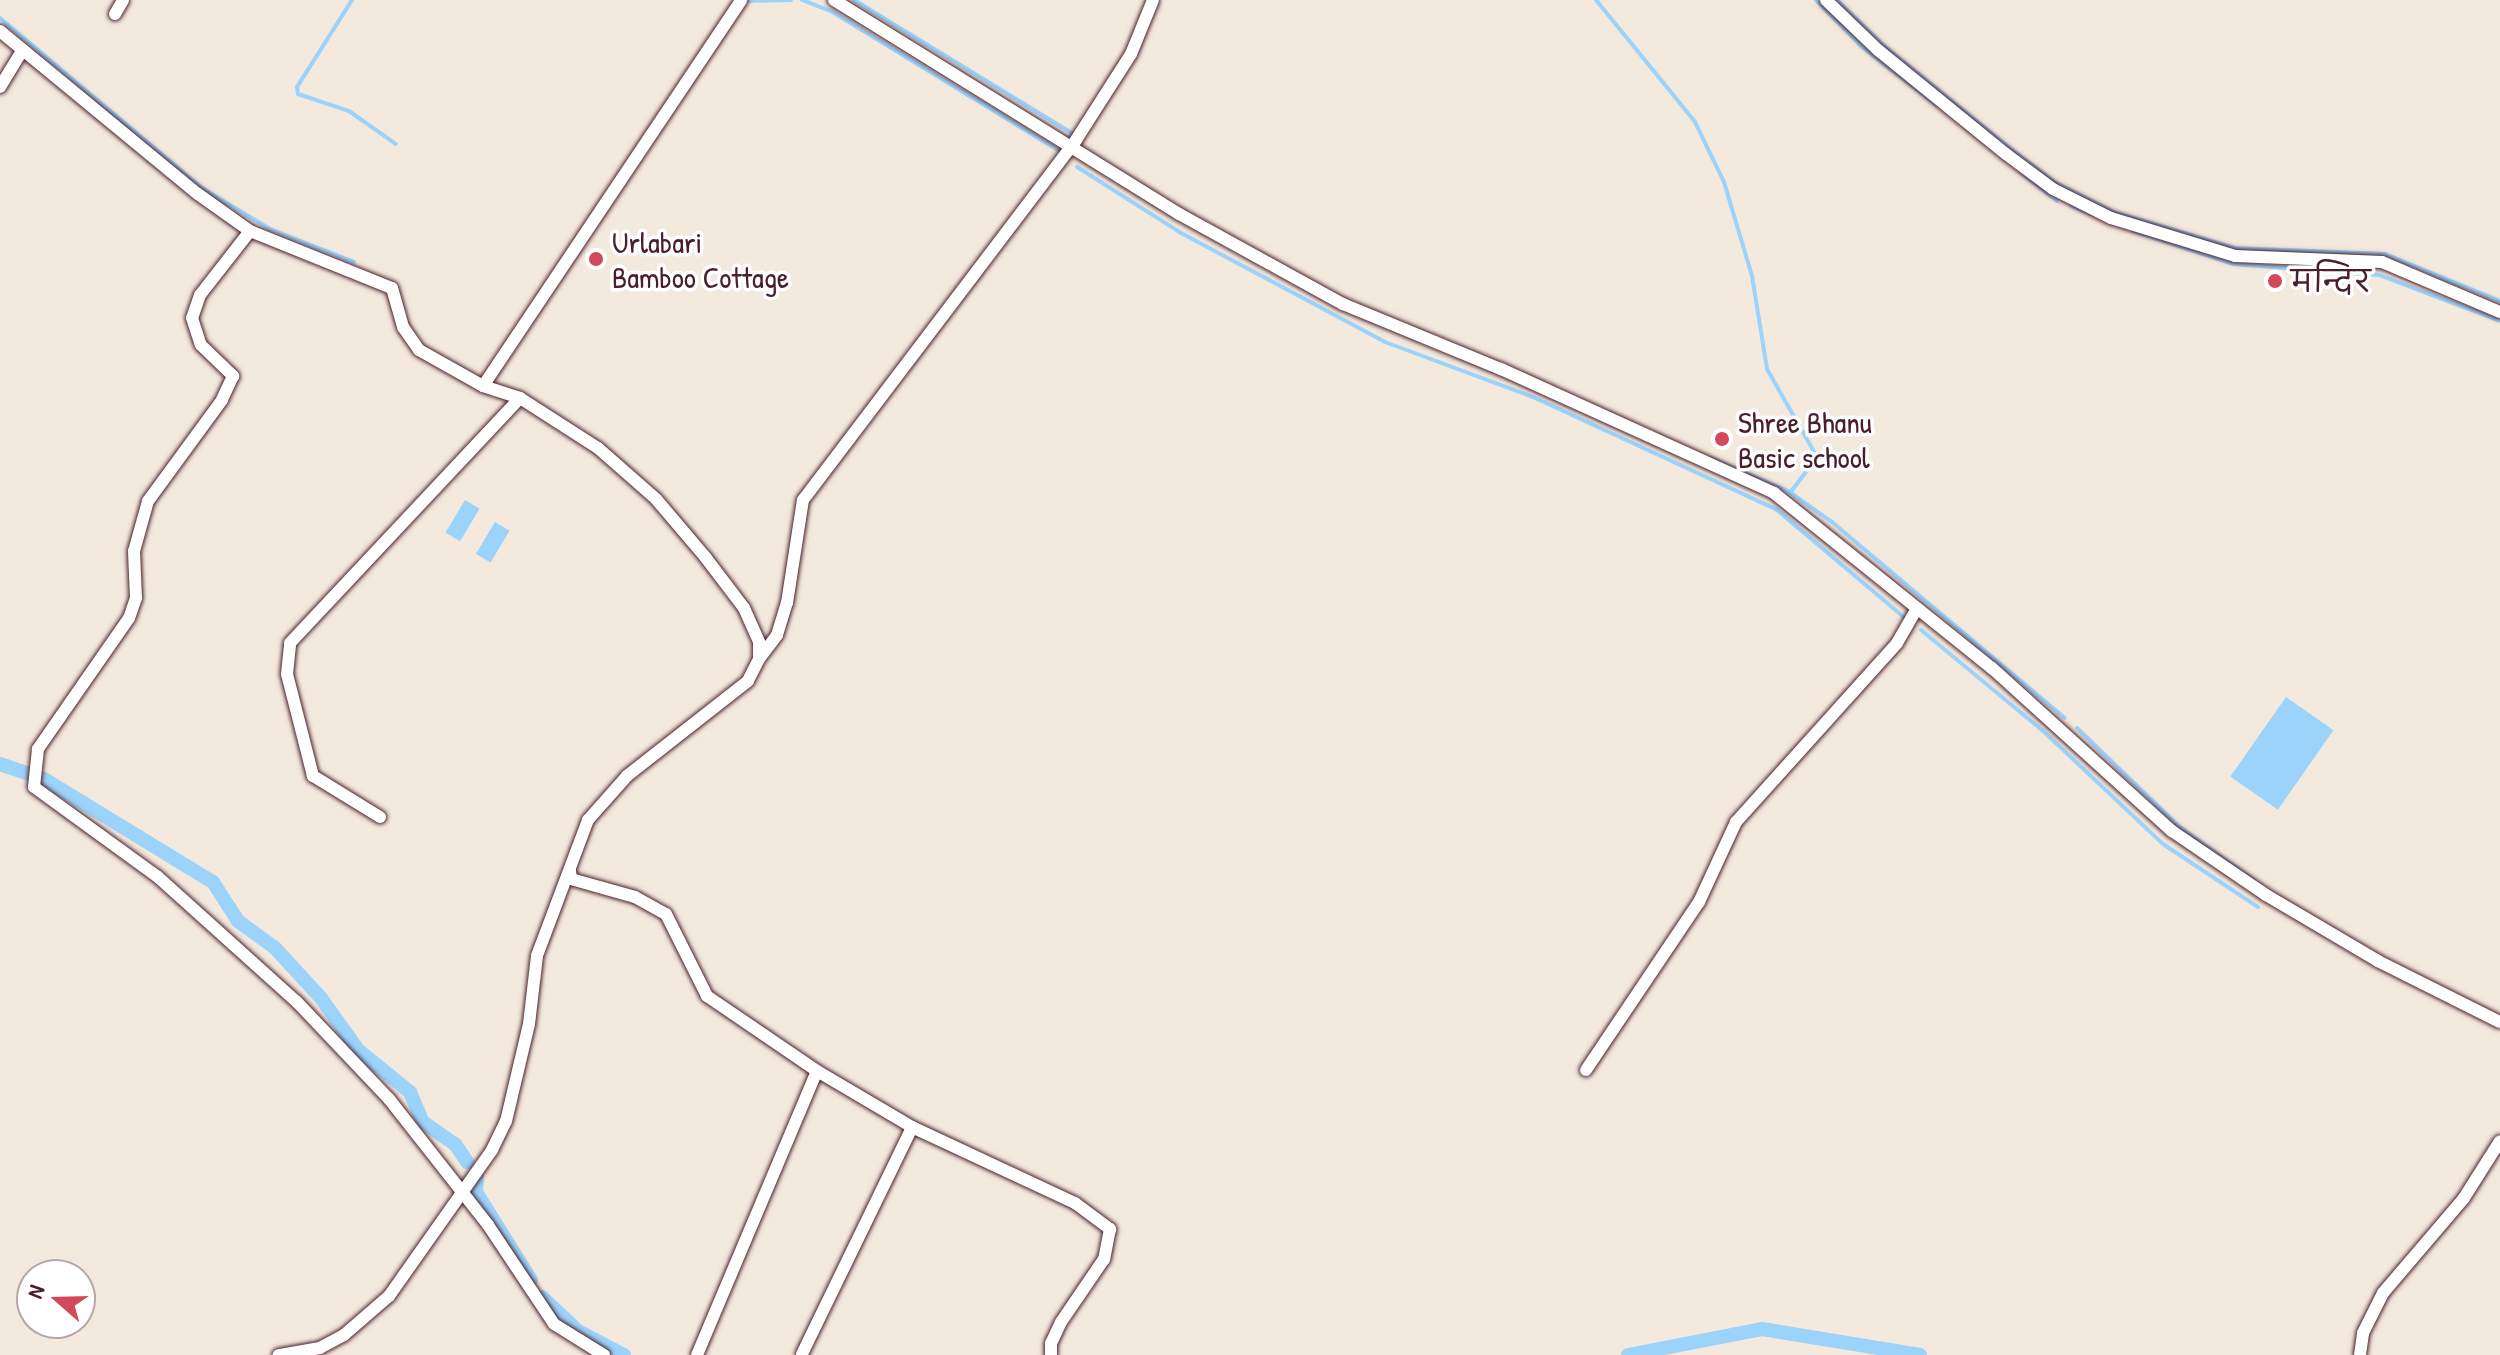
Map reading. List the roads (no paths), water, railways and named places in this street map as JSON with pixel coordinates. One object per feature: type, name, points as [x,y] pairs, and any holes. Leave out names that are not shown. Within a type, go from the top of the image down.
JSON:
[{"type":"street","points":[[115,14],[123,0]]},
{"type":"street","points":[[483,386],[741,0]]},
{"type":"street","points":[[834,0],[1070,148],[1343,304],[1501,369],[1774,493],[1992,668],[2172,831],[2266,895],[2378,961],[2500,1022]]},
{"type":"street","points":[[279,1355],[320,1348],[344,1335],[389,1296],[462,1191],[506,1121],[529,1024],[537,956],[570,871],[578,841],[604,800],[658,750],[736,693],[777,635],[787,603],[803,500],[1112,89],[1153,0]]},
{"type":"street","points":[[1826,0],[1878,50],[2006,154],[2053,189],[2111,218],[2235,256],[2382,262],[2500,312]]},
{"type":"street","points":[[0,31],[250,231],[392,288],[409,340],[483,386],[520,398],[598,448],[656,499],[744,608],[759,642],[759,659]]},
{"type":"street","points":[[0,87],[22,51]]},
{"type":"street","points":[[250,231],[200,295],[192,318],[201,345],[233,376],[222,400],[148,501],[134,551],[136,598],[129,618],[38,749],[39,767],[34,782],[36,791],[158,877],[236,944],[389,1099],[462,1191],[554,1324],[604,1355]]},
{"type":"street","points":[[380,817],[313,776],[287,674],[290,643],[520,398]]},
{"type":"street","points":[[1586,1070],[1699,902],[1736,822],[1897,643],[1917,609]]},
{"type":"street","points":[[570,871],[571,879],[635,897],[666,914],[707,996],[817,1071],[912,1127],[1075,1203],[1110,1229],[1104,1259],[1061,1322],[1051,1343],[1051,1355]]},
{"type":"street","points":[[697,1355],[817,1071]]},
{"type":"street","points":[[802,1354],[912,1127]]},
{"type":"street","points":[[2360,1355],[2363,1333],[2383,1293],[2464,1198],[2500,1141]]},
{"type":"water","points":[[465,500],[480,509],[460,541],[445,533]]},
{"type":"water","points":[[495,522],[510,531],[491,562],[476,554]]},
{"type":"water","points":[[2286,697],[2334,730],[2278,810],[2230,776]]},
{"type":"waterway","points":[[352,0],[297,87],[298,94],[349,111],[396,144]]},
{"type":"waterway","points":[[746,1],[791,0]]},
{"type":"waterway","points":[[802,0],[831,11],[1061,152]]},
{"type":"waterway","points":[[854,0],[1075,135]]},
{"type":"waterway","points":[[1596,0],[1695,122],[1724,182],[1752,276],[1767,369],[1817,457],[1790,493]]},
{"type":"waterway","points":[[1816,0],[1862,47],[1938,106]]},
{"type":"waterway","points":[[1837,0],[1883,45],[2011,149],[2056,183],[2116,213],[2235,248],[2385,254],[2500,301]]},
{"type":"waterway","points":[[0,18],[202,188],[270,229],[354,262]]},
{"type":"waterway","points":[[1077,167],[1181,233],[1385,342],[1533,397],[1777,510],[1905,618]]},
{"type":"waterway","points":[[2020,172],[2057,201]]},
{"type":"waterway","points":[[2071,206],[2091,214]]},
{"type":"waterway","points":[[2133,231],[2233,264],[2379,275],[2500,321]]},
{"type":"waterway","points":[[1711,458],[1788,491],[1832,522],[2065,718]]},
{"type":"waterway","points":[[1921,630],[2042,730],[2163,844],[2258,907]]},
{"type":"waterway","points":[[2077,728],[2181,828],[2254,880]]},
{"type":"waterway","points":[[0,764],[44,779],[213,882],[238,921],[275,948],[321,998],[358,1050],[410,1092],[423,1122],[455,1144],[467,1162]]},
{"type":"waterway","points":[[477,1177],[476,1192],[531,1280]]},
{"type":"waterway","points":[[542,1297],[578,1331],[624,1355]]},
{"type":"waterway","points":[[1628,1355],[1762,1329],[1920,1355]]},
{"type":"place","name":"Urlabari Bamboo Cottage","points":[[596,259]]},
{"type":"place","name":"मन्दिर","points":[[2275,281]]},
{"type":"place","name":"Shree Bhanu Basic school","points":[[1722,439]]}]
